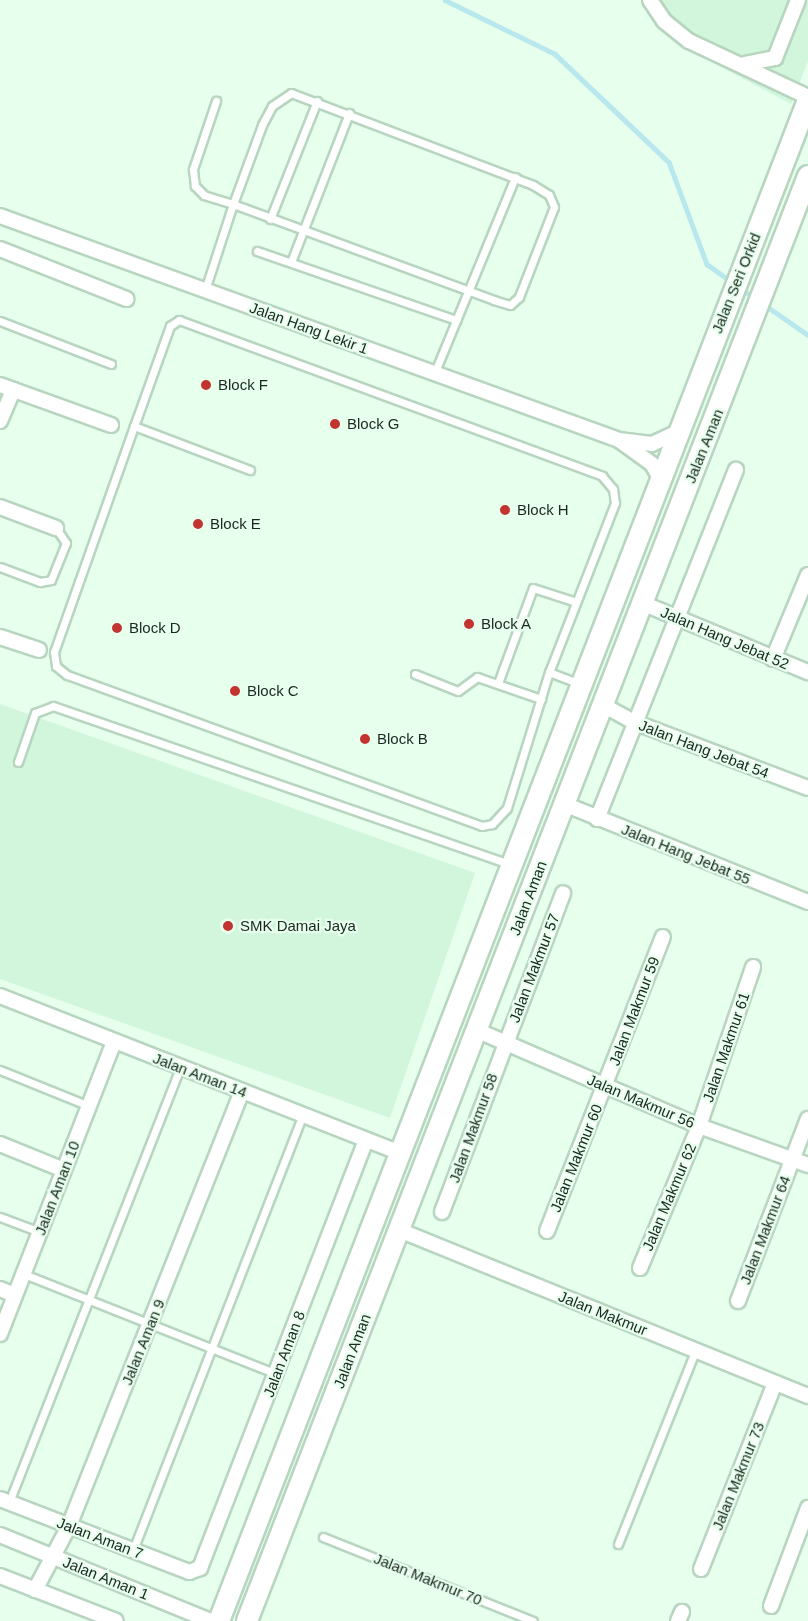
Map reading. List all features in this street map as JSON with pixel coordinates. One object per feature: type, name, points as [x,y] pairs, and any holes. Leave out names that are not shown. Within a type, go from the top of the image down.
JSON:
[{"type":"main road","name":"Jalan Seri Orkid","points":[[662,472],[808,98]]},
{"type":"main road","name":"Jalan Aman","points":[[247,1621],[808,176]]},
{"type":"main road","points":[[788,232],[808,220]]},
{"type":"main road","name":"Jalan Aman","points":[[219,1621],[662,472]]},
{"type":"street","points":[[651,0],[664,21],[689,41],[744,64],[777,86],[808,98]]},
{"type":"street","points":[[744,64],[775,58],[798,0]]},
{"type":"street","name":"Jalan Hang Lekir 1","points":[[0,216],[619,440],[652,444],[678,432]]},
{"type":"street","points":[[0,249],[126,300]]},
{"type":"street","points":[[0,422],[6,388],[111,425]]},
{"type":"street","name":"Jalan Hang Lekir 1","points":[[619,440],[662,472]]},
{"type":"street","points":[[597,819],[634,722],[679,620],[736,470]]},
{"type":"street","points":[[0,507],[56,528]]},
{"type":"street","points":[[773,659],[808,575]]},
{"type":"street","name":"Jalan Hang Jebat 52","points":[[642,603],[808,672]]},
{"type":"street","points":[[0,637],[39,650]]},
{"type":"street","name":"Jalan Hang Jebat 54","points":[[603,705],[634,722],[808,788]]},
{"type":"street","name":"Jalan Hang Jebat 55","points":[[564,804],[808,902]]},
{"type":"street","name":"Jalan Makmur 57","points":[[504,1044],[563,893]]},
{"type":"street","name":"Jalan Makmur 59","points":[[605,1085],[663,937]]},
{"type":"street","name":"Jalan Makmur 61","points":[[699,1126],[753,967]]},
{"type":"street","name":"Jalan Aman 14","points":[[0,996],[400,1153]]},
{"type":"street","name":"Jalan Makmur 56","points":[[477,1030],[504,1044],[699,1126],[808,1165]]},
{"type":"street","name":"Jalan Aman 10","points":[[0,1334],[114,1041]]},
{"type":"street","name":"Jalan Makmur 58","points":[[442,1212],[504,1044]]},
{"type":"street","name":"Jalan Makmur 60","points":[[547,1231],[605,1085]]},
{"type":"street","name":"Jalan Aman 9","points":[[36,1590],[69,1526],[242,1091]]},
{"type":"street","name":"Jalan Makmur 64","points":[[738,1301],[808,1119]]},
{"type":"street","name":"Jalan Makmur 62","points":[[640,1268],[699,1126]]},
{"type":"street","name":"Jalan Aman 8","points":[[200,1568],[366,1140]]},
{"type":"street","points":[[0,1144],[64,1170]]},
{"type":"street","name":"Jalan Makmur","points":[[399,1230],[808,1396]]},
{"type":"street","points":[[0,1289],[15,1295]]},
{"type":"street","name":"Jalan Makmur 73","points":[[701,1569],[775,1383]]},
{"type":"street","name":"Jalan Aman 7","points":[[4,1501],[189,1572],[200,1568]]},
{"type":"street","points":[[771,1606],[808,1508]]},
{"type":"street","name":"Jalan Aman 1","points":[[0,1535],[212,1621]]},
{"type":"street","points":[[0,1576],[116,1621]]},
{"type":"lane","points":[[205,290],[233,204],[272,106],[291,93],[515,177],[542,189],[554,207],[525,287],[510,305],[233,204],[204,195],[192,177],[216,101]]},
{"type":"lane","points":[[270,219],[317,101]]},
{"type":"lane","points":[[291,262],[349,113]]},
{"type":"lane","points":[[434,374],[515,177]]},
{"type":"lane","points":[[257,251],[456,320]]},
{"type":"lane","points":[[179,320],[602,476],[613,489],[615,503],[549,672],[507,808],[482,826],[67,675],[56,666],[54,652],[134,426],[170,326],[179,320]]},
{"type":"lane","points":[[0,321],[111,364]]},
{"type":"lane","points":[[134,426],[250,470]]},
{"type":"lane","points":[[0,567],[40,582],[51,580],[66,543],[56,528]]},
{"type":"lane","points":[[498,683],[534,588],[576,602]]},
{"type":"lane","points":[[549,672],[581,684]]},
{"type":"lane","points":[[415,674],[458,691],[474,677],[541,699]]},
{"type":"lane","points":[[18,762],[35,713],[53,706],[511,865]]},
{"type":"lane","points":[[4,1501],[89,1301],[180,1067]]},
{"type":"lane","points":[[0,1071],[89,1106]]},
{"type":"lane","points":[[133,1550],[303,1115]]},
{"type":"lane","points":[[0,1217],[40,1232]]},
{"type":"lane","points":[[24,1274],[149,1326],[276,1374]]},
{"type":"lane","points":[[618,1544],[695,1351]]},
{"type":"lane","name":"Jalan Makmur 70","points":[[323,1538],[533,1621]]},
{"type":"shaded area","points":[[641,0],[808,0],[808,61],[791,104],[682,46],[655,25]]},
{"type":"shaded area","name":"SMK Damai Jaya","points":[[0,704],[475,873],[390,1118],[0,979]]},
{"type":"waterway","points":[[445,0],[555,54],[669,162],[707,264],[733,283]]},
{"type":"waterway","points":[[740,288],[755,298]]},
{"type":"waterway","points":[[765,305],[808,335]]},
{"type":"place","name":"Block F","points":[[206,385]]},
{"type":"place","name":"Block G","points":[[335,424]]},
{"type":"place","name":"Block H","points":[[505,510]]},
{"type":"place","name":"Block E","points":[[198,524]]},
{"type":"place","name":"Block A","points":[[469,624]]},
{"type":"place","name":"Block D","points":[[117,628]]},
{"type":"place","name":"Block C","points":[[235,691]]},
{"type":"place","name":"Block B","points":[[365,739]]},
{"type":"place","name":"SMK Damai Jaya","points":[[228,926]]}]
